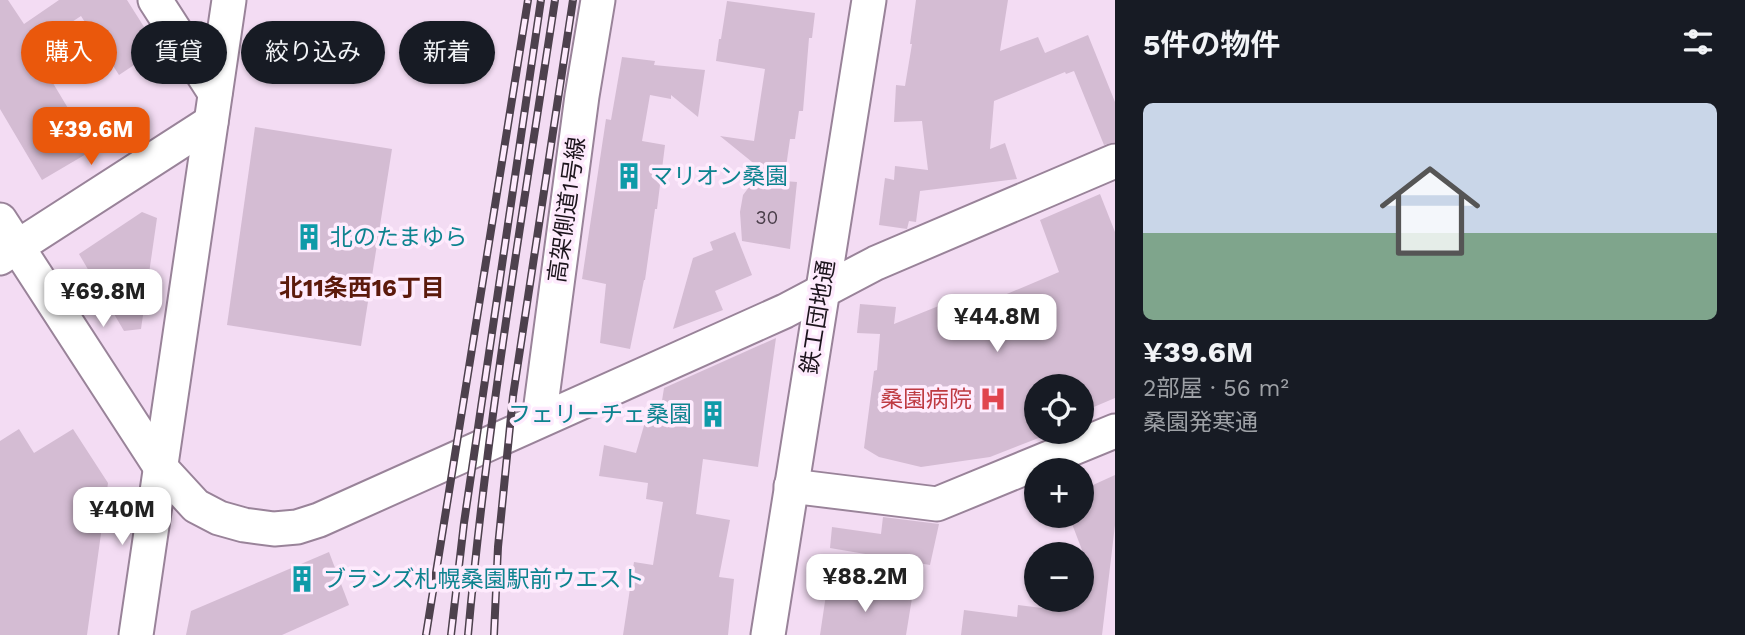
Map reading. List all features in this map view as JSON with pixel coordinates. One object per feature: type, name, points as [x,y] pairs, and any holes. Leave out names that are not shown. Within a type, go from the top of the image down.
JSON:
[{"type":"street","points":[[155,0],[213,107]]},
{"type":"street","points":[[136,635],[229,0]]},
{"type":"street","name":"高架側道1号線","points":[[539,420],[580,110],[598,0]]},
{"type":"street","name":"鉄工団地通","points":[[768,635],[869,0]]},
{"type":"street","points":[[9,253],[213,107]]},
{"type":"street","points":[[0,220],[9,253],[161,468],[195,506],[219,518],[274,529],[297,527],[319,520],[785,311],[876,263],[1115,161]]},
{"type":"street","points":[[791,486],[937,504],[1115,431]]},
{"type":"building","points":[[0,0],[8,0],[22,21],[21,84],[54,84],[93,150],[42,180],[0,109]]},
{"type":"building","points":[[59,0],[127,0],[140,21],[131,21],[131,67],[119,75],[117,72],[117,21],[84,21],[81,16],[73,21],[28,21]]},
{"type":"building","points":[[916,0],[1008,0],[1000,51],[1038,37],[1045,53],[1088,35],[1115,102],[1115,142],[1104,145],[1074,71],[1065,72],[994,101],[990,149],[1005,143],[1017,179],[920,191],[916,222],[909,221],[907,229],[879,225],[885,178],[894,180],[895,166],[928,170],[922,121],[894,122],[896,85],[905,86]]},
{"type":"building","points":[[727,1],[815,13],[812,38],[809,38],[803,111],[799,111],[795,139],[790,139],[784,181],[797,182],[790,249],[742,241],[740,212],[743,195],[762,170],[720,136],[754,141],[765,69],[716,61]]},
{"type":"building","points":[[622,57],[655,61],[654,65],[705,70],[698,117],[671,95],[671,99],[650,95],[642,141],[665,145],[645,280],[630,349],[600,343],[606,284],[582,279],[606,119],[611,120]]},
{"type":"building","name":"北のたまゆら","points":[[255,127],[392,149],[361,346],[227,325]]},
{"type":"building","points":[[1100,194],[1115,232],[1115,398],[1094,407],[1094,374],[1024,374],[1024,444],[990,457],[921,467],[879,457],[864,448],[880,334],[857,333],[860,304],[896,307],[894,324],[956,299],[962,313],[1059,272],[1040,220]]},
{"type":"building","points":[[142,212],[157,218],[141,329],[124,331],[79,254]]},
{"type":"building","points":[[735,232],[752,275],[715,291],[723,310],[673,329],[693,258],[713,250],[710,242]]},
{"type":"building","points":[[776,338],[758,467],[703,459],[696,514],[730,520],[719,577],[734,579],[728,635],[623,635],[634,562],[653,565],[663,502],[646,499],[648,483],[599,476],[604,445],[636,453],[650,405],[661,407],[664,388]]},
{"type":"building","points":[[19,429],[34,453],[73,429],[108,483],[87,635],[0,635],[0,441]]},
{"type":"building","points":[[1115,475],[1115,525],[1102,635],[961,635],[964,610],[1017,617],[1018,605],[1024,606],[1024,612],[1094,612],[1094,542],[1079,542],[1074,528],[1094,528],[1094,485]]},
{"type":"building","points":[[883,517],[939,524],[930,565],[830,548],[832,527],[881,534]]},
{"type":"building","name":"ブランズ札幌桑園駅前ウエスト","points":[[329,552],[349,605],[282,635],[186,635],[191,611]]},
{"type":"building","points":[[827,588],[912,598],[906,635],[820,635]]},
{"type":"railway","points":[[426,635],[528,0]]},
{"type":"railway","points":[[451,635],[464,523],[541,0]]},
{"type":"railway","points":[[468,635],[495,396],[555,0]]},
{"type":"railway","points":[[494,635],[498,547],[513,396],[573,0]]},
{"type":"place","name":"マリオン桑園","points":[[629,176]]},
{"type":"place","name":"北のたまゆら","points":[[309,237]]},
{"type":"place","name":"桑園病院","points":[[993,399]]},
{"type":"place","name":"フェリーチェ桑園","points":[[713,414]]},
{"type":"place","name":"ブランズ札幌桑園駅前ウエスト","points":[[302,579]]},
{"type":"district","name":"北11条西16丁目","points":[[362,288]]}]
